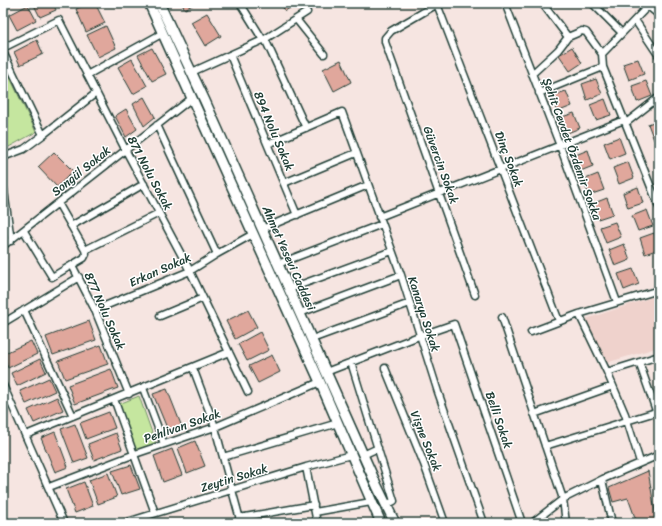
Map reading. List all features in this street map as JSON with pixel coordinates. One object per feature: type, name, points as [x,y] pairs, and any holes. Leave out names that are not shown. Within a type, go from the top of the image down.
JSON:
[{"type":"main road","name":"Ahmet Yesevi Caddesi","points":[[149,3],[320,382],[380,523]]},
{"type":"main road","name":"Ahmet Yesevi Caddesi","points":[[159,3],[192,72],[364,455],[390,503],[395,523]]},
{"type":"street","points":[[240,3],[264,40],[306,128],[268,144]]},
{"type":"street","name":"Şehit Cevdet Özdemir Sokka","points":[[505,3],[560,146],[617,302]]},
{"type":"street","points":[[542,3],[568,37]]},
{"type":"street","points":[[592,3],[622,33]]},
{"type":"street","points":[[639,3],[648,6],[659,15]]},
{"type":"street","name":"Güvercin Sokak","points":[[438,4],[391,31],[385,38],[385,42],[475,295]]},
{"type":"street","name":"Dinç Sokak","points":[[438,4],[559,321]]},
{"type":"street","points":[[602,54],[648,6]]},
{"type":"street","points":[[192,72],[264,40],[307,12]]},
{"type":"street","points":[[296,19],[324,54]]},
{"type":"street","name":"871 Nolu Sokak","points":[[3,48],[59,20],[125,149],[190,270],[248,392]]},
{"type":"street","points":[[635,20],[659,56]]},
{"type":"street","points":[[532,74],[558,50],[568,37],[582,31],[586,32],[602,54],[603,66],[659,207]]},
{"type":"street","points":[[87,75],[163,33]]},
{"type":"street","points":[[3,52],[43,135]]},
{"type":"street","name":"894 Nolu Sokak","points":[[230,55],[297,215]]},
{"type":"street","points":[[539,93],[603,66]]},
{"type":"street","points":[[3,157],[24,149],[96,93]]},
{"type":"street","points":[[379,217],[625,121],[659,97]]},
{"type":"street","name":"Songül Sokak","points":[[3,246],[192,98]]},
{"type":"street","name":"Kanarya Sokak","points":[[306,128],[342,112],[401,275],[419,336],[484,523]]},
{"type":"street","points":[[157,125],[217,254]]},
{"type":"street","points":[[284,183],[356,153]]},
{"type":"street","points":[[3,183],[11,241]]},
{"type":"street","points":[[71,226],[144,184]]},
{"type":"street","points":[[262,229],[368,185]]},
{"type":"street","points":[[58,203],[86,254],[84,258],[72,265]]},
{"type":"street","points":[[85,250],[159,213]]},
{"type":"street","points":[[278,264],[382,224]]},
{"type":"street","points":[[24,231],[59,288]]},
{"type":"street","name":"Erkan Sokak","points":[[94,310],[190,270],[253,234]]},
{"type":"street","points":[[289,289],[392,251]]},
{"type":"street","name":"877 Nolu Sokak","points":[[52,277],[72,265],[94,310],[129,394]]},
{"type":"street","points":[[300,313],[401,275]]},
{"type":"street","points":[[3,323],[79,277]]},
{"type":"street","points":[[531,332],[578,314],[659,290]]},
{"type":"street","points":[[160,316],[203,298]]},
{"type":"street","points":[[312,340],[410,303]]},
{"type":"street","points":[[24,310],[73,416]]},
{"type":"street","points":[[578,314],[613,386],[627,421],[640,462]]},
{"type":"street","points":[[502,317],[563,499],[566,523]]},
{"type":"street","name":"Belli Sokak","points":[[419,336],[454,324],[522,523]]},
{"type":"street","points":[[326,372],[419,336]]},
{"type":"street","points":[[26,435],[229,352]]},
{"type":"street","points":[[607,372],[659,356]]},
{"type":"street","points":[[351,362],[378,448],[390,503]]},
{"type":"street","points":[[639,362],[658,411],[659,419]]},
{"type":"street","points":[[193,368],[215,427],[240,520],[314,505]]},
{"type":"street","name":"Vişne Sokak","points":[[385,368],[424,464],[445,523]]},
{"type":"street","name":"Pehlivan Sokak","points":[[49,487],[135,454],[215,427],[320,382]]},
{"type":"street","points":[[3,384],[5,392],[26,435],[64,523]]},
{"type":"street","points":[[534,414],[613,386]]},
{"type":"street","points":[[143,388],[164,444]]},
{"type":"street","points":[[114,399],[155,513]]},
{"type":"street","points":[[545,446],[658,411]]},
{"type":"street","points":[[223,457],[338,424]]},
{"type":"street","points":[[364,455],[378,448]]},
{"type":"street","name":"Zeytin Sokak","points":[[124,523],[306,467],[351,455]]},
{"type":"street","points":[[532,523],[563,499],[640,462],[659,455]]},
{"type":"street","points":[[306,467],[317,523]]},
{"type":"street","points":[[602,480],[612,523]]},
{"type":"street","points":[[315,512],[372,502]]},
{"type":"shaded area","points":[[659,295],[659,347],[606,363],[586,319]]},
{"type":"green space","points":[[3,63],[36,132],[7,148],[3,146]]},
{"type":"green space","points":[[139,396],[156,444],[136,451],[119,404]]},
{"type":"building","points":[[33,3],[53,3],[56,10],[40,17]]},
{"type":"building","points":[[89,3],[95,3],[105,23],[86,32],[76,9]]},
{"type":"building","points":[[181,3],[196,3],[185,9]]},
{"type":"building","points":[[280,3],[298,3],[285,11]]},
{"type":"building","points":[[28,5],[36,20],[17,30],[9,15]]},
{"type":"building","points":[[207,13],[221,36],[205,46],[191,22]]},
{"type":"building","points":[[106,26],[116,48],[98,57],[87,35]]},
{"type":"building","points":[[37,40],[43,54],[20,65],[14,52]]},
{"type":"building","points":[[572,47],[582,63],[570,71],[559,55]]},
{"type":"building","points":[[152,48],[166,74],[152,81],[138,55]]},
{"type":"building","points":[[132,59],[147,86],[133,94],[118,67]]},
{"type":"building","points":[[638,59],[644,74],[629,80],[623,64]]},
{"type":"building","points":[[341,60],[351,82],[334,91],[323,69]]},
{"type":"building","points":[[596,79],[602,94],[587,100],[582,84]]},
{"type":"building","points":[[646,81],[652,96],[637,102],[632,86]]},
{"type":"building","points":[[566,91],[572,106],[557,112],[551,96]]},
{"type":"building","points":[[144,97],[155,117],[144,126],[133,104]]},
{"type":"building","points":[[605,99],[611,115],[596,120],[590,105]]},
{"type":"building","points":[[126,109],[137,129],[126,137],[115,116]]},
{"type":"building","points":[[574,113],[580,128],[565,134],[559,118]]},
{"type":"building","points":[[659,120],[659,138],[654,140],[648,124]]},
{"type":"building","points":[[619,137],[625,153],[610,159],[604,143]]},
{"type":"building","points":[[588,150],[593,166],[578,172],[573,156]]},
{"type":"building","points":[[54,152],[73,171],[57,187],[38,167]]},
{"type":"building","points":[[628,162],[634,178],[619,184],[613,168]]},
{"type":"building","points":[[598,174],[604,190],[589,195],[583,180]]},
{"type":"building","points":[[638,187],[643,203],[628,208],[623,193]]},
{"type":"building","points":[[607,198],[613,214],[598,219],[592,204]]},
{"type":"building","points":[[647,210],[653,226],[638,231],[632,216]]},
{"type":"building","points":[[615,222],[621,237],[606,243],[600,227]]},
{"type":"building","points":[[654,233],[659,249],[645,254],[640,238]]},
{"type":"building","points":[[624,244],[630,260],[615,266],[609,250]]},
{"type":"building","points":[[633,269],[639,284],[624,290],[618,274]]},
{"type":"building","points":[[248,310],[257,327],[235,339],[226,321]]},
{"type":"building","points":[[89,321],[96,340],[53,355],[46,337]]},
{"type":"building","points":[[260,332],[269,350],[247,361],[238,344]]},
{"type":"building","points":[[31,341],[37,354],[8,368],[3,354]]},
{"type":"building","points":[[101,345],[108,364],[65,379],[58,361]]},
{"type":"building","points":[[272,355],[280,372],[258,383],[249,366]]},
{"type":"building","points":[[40,359],[46,372],[17,386],[11,373]]},
{"type":"building","points":[[111,369],[118,388],[75,404],[68,385]]},
{"type":"building","points":[[49,378],[55,391],[26,404],[20,391]]},
{"type":"building","points":[[167,389],[182,427],[169,433],[153,394]]},
{"type":"building","points":[[57,397],[63,410],[34,423],[28,410]]},
{"type":"building","points":[[109,412],[115,428],[86,439],[80,423]]},
{"type":"building","points":[[75,424],[88,458],[74,463],[61,429]]},
{"type":"building","points":[[55,432],[68,467],[55,472],[41,438]]},
{"type":"building","points":[[116,433],[122,449],[94,460],[88,444]]},
{"type":"building","points":[[195,441],[205,466],[187,473],[178,448]]},
{"type":"building","points":[[172,449],[182,475],[163,482],[154,456]]},
{"type":"building","points":[[131,465],[140,489],[121,495],[112,471]]},
{"type":"building","points":[[648,471],[657,523],[637,523],[628,498],[613,502],[609,488]]},
{"type":"building","points":[[108,473],[117,497],[98,504],[89,480]]},
{"type":"building","points":[[84,482],[93,506],[75,513],[66,489]]}]
